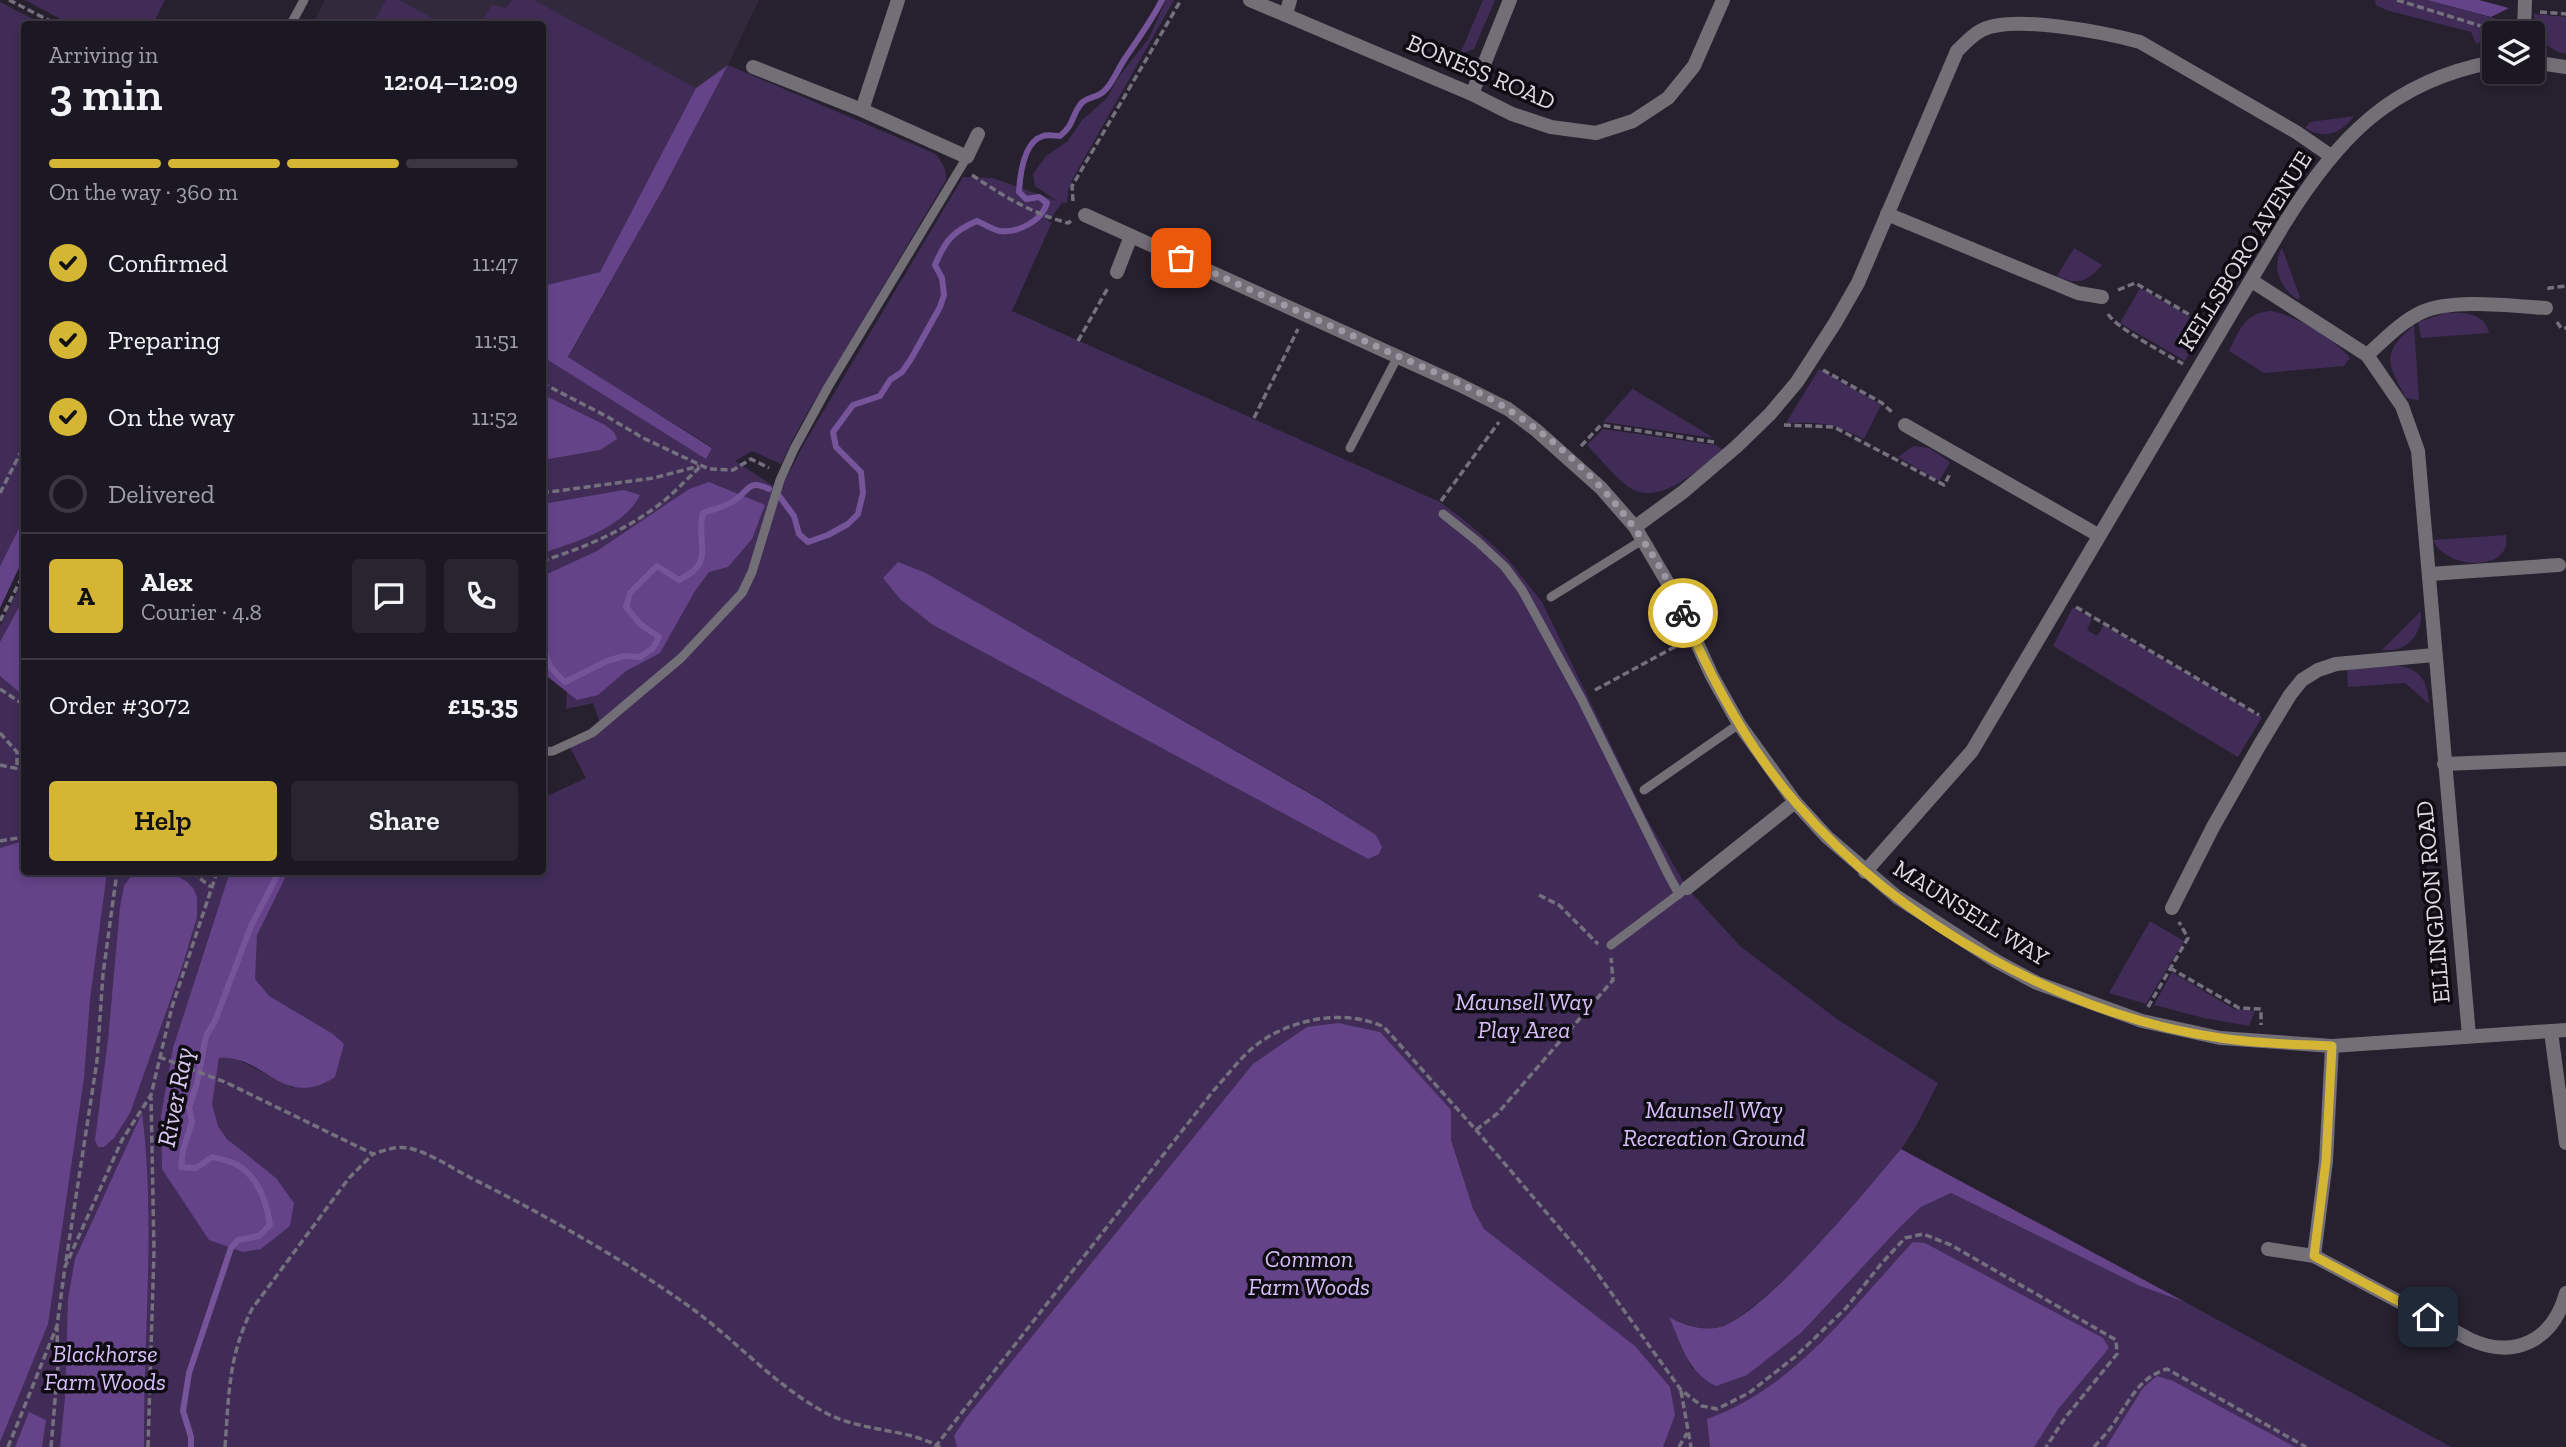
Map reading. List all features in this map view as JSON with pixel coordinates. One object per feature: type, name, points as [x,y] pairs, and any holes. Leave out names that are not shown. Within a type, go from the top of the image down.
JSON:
[{"type":"street","points":[[862,110],[898,0]]},
{"type":"street","name":"BONESS ROAD","points":[[1250,0],[1288,7],[1512,114],[1551,127],[1596,133],[1620,126],[1658,106],[1686,78],[1702,51],[1723,0]]},
{"type":"street","points":[[1472,94],[1510,0]]},
{"type":"street","points":[[1640,533],[1766,419],[1810,362],[1858,283],[1957,51],[1969,38],[1984,29],[2004,24],[2026,24],[2112,34],[2140,42],[2296,132],[2331,156]]},
{"type":"street","points":[[2545,64],[2566,67]]},
{"type":"street","name":"KELLSBORO AVENUE","points":[[1865,872],[1964,761],[2304,193],[2331,156],[2361,125],[2397,97],[2452,72],[2482,65]]},
{"type":"street","points":[[753,67],[862,110],[964,162],[978,134]]},
{"type":"street","points":[[1887,214],[2078,293],[2102,297]]},
{"type":"street","name":"MAUNSELL WAY","points":[[1085,215],[1398,356],[1508,409],[1573,461],[1601,488],[1640,533],[1676,597],[1712,676],[1739,724],[1795,802],[1826,837],[1865,872],[1923,915],[2006,967],[2064,994],[2142,1021],[2220,1038],[2332,1046],[2559,1031]]},
{"type":"street","points":[[1117,272],[1131,236]]},
{"type":"street","name":"ELLINGDON ROAD","points":[[2252,281],[2367,355],[2402,406],[2418,451],[2469,1036]]},
{"type":"street","points":[[2367,355],[2408,320],[2441,306],[2500,305],[2546,308]]},
{"type":"street","points":[[1905,425],[2098,535]]},
{"type":"street","points":[[2430,574],[2559,565]]},
{"type":"street","points":[[2172,908],[2213,827],[2296,686],[2318,670],[2344,663],[2434,655]]},
{"type":"street","name":"ELLINGDON ROAD","points":[[2444,764],[2566,759]]},
{"type":"street","points":[[1683,891],[1795,802]]},
{"type":"street","points":[[2559,1031],[2566,1143]]},
{"type":"street","points":[[2314,1256],[2326,1161],[2332,1046]]},
{"type":"street","points":[[2268,1249],[2314,1256],[2469,1339],[2490,1347],[2521,1346],[2539,1337],[2558,1313],[2566,1293]]},
{"type":"lane","points":[[292,21],[304,0]]},
{"type":"lane","points":[[546,752],[592,733],[681,658],[742,593],[752,572],[782,475],[828,387],[964,162]]},
{"type":"lane","points":[[1350,448],[1398,356]]},
{"type":"lane","points":[[1443,514],[1477,541],[1505,568],[1522,590],[1683,891],[1611,945]]},
{"type":"lane","points":[[1551,597],[1640,533]]},
{"type":"lane","points":[[1644,790],[1739,724]]},
{"type":"path","points":[[9,0],[50,21]]},
{"type":"path","points":[[1085,215],[1073,202],[1072,186],[1181,0]]},
{"type":"path","points":[[2397,0],[2482,28]]},
{"type":"path","points":[[2525,6],[2566,14]]},
{"type":"path","points":[[964,162],[1010,200],[1049,218]]},
{"type":"path","points":[[1078,341],[1117,272]]},
{"type":"path","points":[[2196,372],[2110,318],[2102,297],[2135,284],[2221,332]]},
{"type":"path","points":[[1254,418],[1305,314]]},
{"type":"path","points":[[1810,362],[1882,403],[1905,425]]},
{"type":"path","points":[[546,385],[643,438],[702,466],[733,470],[751,458],[782,475]]},
{"type":"path","points":[[1443,514],[1441,501],[1508,409]]},
{"type":"path","points":[[1766,419],[1784,425],[1834,427],[1944,485],[1961,456]]},
{"type":"path","points":[[1573,461],[1580,447],[1601,425],[1735,447]]},
{"type":"path","points":[[0,493],[21,452]]},
{"type":"path","points":[[546,492],[654,478],[702,466]]},
{"type":"path","points":[[546,559],[608,535],[637,519],[663,501],[702,466]]},
{"type":"path","points":[[0,621],[21,579]]},
{"type":"path","points":[[2063,598],[2273,723]]},
{"type":"path","points":[[1581,698],[1693,637]]},
{"type":"path","points":[[0,689],[21,703]]},
{"type":"path","points":[[0,733],[17,752],[17,769]]},
{"type":"path","points":[[0,765],[21,770]]},
{"type":"path","points":[[0,841],[21,837]]},
{"type":"path","points":[[51,1447],[57,1380],[57,1326],[97,1061],[103,974],[117,875]]},
{"type":"path","points":[[196,875],[211,887]]},
{"type":"path","points":[[148,1447],[154,1251],[151,1095],[159,1057],[216,875]]},
{"type":"path","points":[[2142,1021],[2188,938],[2172,908]]},
{"type":"path","points":[[1476,1130],[1498,1113],[1612,980],[1611,958]]},
{"type":"path","points":[[2170,968],[2239,1008],[2261,1009],[2261,1042]]},
{"type":"path","points":[[225,1447],[230,1368],[246,1321],[349,1178],[373,1154],[391,1148],[416,1150],[588,1240],[691,1308],[794,1393],[830,1415],[937,1446],[1214,1090],[1254,1047],[1280,1030],[1326,1018],[1367,1019],[1384,1027],[1592,1266],[1681,1390],[1702,1406],[1717,1409],[1749,1393],[1796,1356],[1846,1308],[1905,1238],[1923,1234],[1951,1245],[2116,1340],[2117,1354],[2065,1418],[2046,1447]]},
{"type":"path","points":[[159,1057],[214,1077],[373,1154]]},
{"type":"path","points":[[65,1267],[122,1140],[151,1095]]},
{"type":"path","points":[[8,1447],[57,1326]]},
{"type":"path","points":[[2094,1447],[2115,1423],[2138,1386],[2153,1373],[2166,1369],[2306,1447]]},
{"type":"path","points":[[1681,1390],[1691,1447]]},
{"type":"path","points":[[1679,1447],[1689,1431]]},
{"type":"shaded area","points":[[325,0],[759,0],[728,65],[696,88],[546,335],[546,21],[314,21]]},
{"type":"green space","points":[[25,0],[165,0],[154,21],[64,21]]},
{"type":"green space","points":[[386,0],[399,0],[438,21],[375,21]]},
{"type":"green space","points":[[512,0],[534,0],[696,88],[600,272],[546,285],[546,21],[482,21],[492,5],[506,8]]},
{"type":"green space","points":[[1166,0],[1174,0],[1072,180],[1067,203],[1062,203],[1048,222],[1052,222],[1012,311],[1440,502],[1469,524],[1507,558],[1542,602],[1646,817],[1687,888],[1741,947],[1837,1019],[1938,1083],[1912,1132],[1888,1166],[1814,1250],[1758,1303],[1734,1320],[1716,1328],[1697,1327],[1670,1318],[1692,1369],[1802,1332],[1921,1207],[1951,1193],[2140,1286],[2185,1302],[2451,1447],[0,1447],[0,626],[21,584],[21,875],[546,875],[546,797],[586,778],[567,742],[600,723],[593,703],[566,709],[567,690],[546,675],[546,359],[706,458],[712,447],[568,358],[663,189],[728,65],[936,154],[946,173],[946,180],[797,431],[781,464],[752,451],[735,461],[780,490],[805,442],[963,177],[993,178],[1057,201],[1035,186],[1033,174],[1046,156],[1068,141],[1082,120],[1106,99],[1120,75],[1149,38]],"holes":[[[926,573],[1322,800],[1376,835],[1368,859],[934,625],[901,600]],[[224,999],[295,1089],[233,1057],[219,1058],[212,1101],[213,1114],[218,1125],[234,1146],[276,1178],[183,1150]]]},
{"type":"green space","points":[[1483,0],[1495,0],[1474,49],[1460,54]]},
{"type":"green space","points":[[2375,0],[2427,0],[2504,21],[2482,21],[2482,41],[2476,44],[2471,32],[2376,5]]},
{"type":"green space","points":[[2427,0],[2479,0],[2509,8],[2491,17]]},
{"type":"green space","points":[[0,2],[37,21],[21,21],[21,524],[0,566]]},
{"type":"green space","points":[[2534,14],[2566,17],[2566,54],[2545,43],[2545,21],[2535,21]]},
{"type":"green space","points":[[728,65],[663,189],[568,357],[712,448],[706,459],[546,359],[546,285],[600,272],[696,88]]},
{"type":"green space","points":[[2354,116],[2332,133],[2319,134],[2305,128],[2310,122]]},
{"type":"green space","points":[[2074,248],[2102,265],[2081,281],[2070,281],[2057,276]]},
{"type":"green space","points":[[2282,248],[2300,297],[2298,300],[2286,289],[2279,277],[2277,262]]},
{"type":"green space","points":[[2140,288],[2205,326],[2185,361],[2120,323]]},
{"type":"green space","points":[[2271,311],[2291,317],[2314,329],[2335,343],[2350,358],[2344,366],[2264,373],[2229,351],[2240,329],[2249,319],[2262,312]]},
{"type":"green space","points":[[2445,313],[2465,313],[2478,317],[2487,326],[2489,333],[2421,338],[2418,322]]},
{"type":"green space","points":[[2414,325],[2419,400],[2406,398],[2390,360],[2396,344]]},
{"type":"green space","points":[[1819,369],[1881,405],[1864,439],[1826,425],[1786,423]]},
{"type":"green space","points":[[1633,389],[1714,438],[1603,422]]},
{"type":"green space","points":[[546,396],[614,432],[617,439],[600,450],[546,459]]},
{"type":"green space","points":[[1603,429],[1716,445],[1723,450],[1677,484],[1651,493],[1638,492],[1621,481],[1587,445]]},
{"type":"green space","points":[[1913,446],[1929,448],[1950,462],[1939,481],[1898,457]]},
{"type":"green space","points":[[709,482],[765,505],[752,539],[728,567],[709,572],[695,591],[660,653],[626,671],[598,695],[577,700],[546,675],[546,575],[597,551],[689,489]]},
{"type":"green space","points":[[624,490],[640,495],[633,507],[611,525],[546,552],[546,503]]},
{"type":"green space","points":[[21,524],[21,563],[0,608],[0,566]]},
{"type":"green space","points":[[2506,535],[2505,547],[2500,556],[2477,563],[2451,558],[2440,550],[2433,540]]},
{"type":"green space","points":[[898,562],[926,573],[1321,800],[1376,835],[1382,847],[1379,854],[1368,859],[933,625],[901,600],[883,578]]},
{"type":"green space","points":[[21,604],[21,694],[0,676],[0,642]]},
{"type":"green space","points":[[2073,607],[2092,619],[2087,630],[2097,636],[2104,625],[2262,717],[2238,757],[2053,646]]},
{"type":"green space","points":[[2421,611],[2419,628],[2411,641],[2399,649],[2382,650]]},
{"type":"green space","points":[[2389,665],[2407,668],[2419,674],[2426,686],[2429,704],[2405,683],[2348,687],[2347,668]]},
{"type":"green space","name":"Blackhorse Farm Woods","points":[[21,842],[21,875],[107,875],[90,999],[84,1078],[48,1324],[0,1442],[0,848]]},
{"type":"green space","points":[[132,875],[175,875],[193,888],[197,897],[197,917],[130,1113],[114,1138],[104,1147],[98,1147],[95,1140],[124,886]]},
{"type":"green space","points":[[229,875],[287,875],[257,935],[255,979],[269,996],[333,1034],[344,1044],[335,1077],[317,1086],[301,1088],[274,1079],[249,1064],[235,1059],[219,1058],[212,1104],[218,1126],[227,1139],[276,1178],[294,1203],[290,1226],[261,1249],[243,1252],[209,1240],[162,1169],[161,1116],[173,1048]]},
{"type":"green space","points":[[2150,921],[2184,941],[2146,1004],[2109,993]]},
{"type":"green space","points":[[2172,972],[2234,1009],[2255,1011],[2249,1026],[2154,1005]]},
{"type":"green space","name":"Common Farm Woods","points":[[1338,1023],[1380,1032],[1451,1110],[1451,1140],[1473,1209],[1484,1229],[1635,1346],[1670,1387],[1675,1415],[1663,1447],[957,1447],[954,1436],[965,1419],[1253,1064],[1307,1027]]},
{"type":"green space","name":"Blackhorse Farm Woods","points":[[142,1113],[149,1238],[144,1447],[60,1447],[65,1398],[68,1299],[75,1259]]},
{"type":"green space","points":[[1901,1149],[2185,1302],[2140,1286],[1951,1193],[1921,1207],[1802,1332],[1747,1375],[1716,1386],[1706,1380],[1686,1357],[1669,1317],[1697,1328],[1716,1328],[1735,1320],[1759,1303],[1813,1250]]},
{"type":"green space","points":[[1913,1242],[1925,1243],[2103,1338],[2109,1348],[2059,1408],[2034,1447],[1710,1447],[1707,1419],[1768,1388],[1795,1367],[1844,1319]]},
{"type":"green space","points":[[2157,1376],[2173,1381],[2295,1447],[2106,1447],[2143,1388]]},
{"type":"green space","name":"Blackhorse Farm Woods","points":[[29,1412],[46,1420],[42,1447],[15,1447]]},
{"type":"waterway","name":"River Ray","points":[[780,497],[794,516],[799,534],[808,542],[848,524],[858,514],[863,493],[861,472],[836,447],[833,432],[853,405],[880,396],[890,380],[902,372],[911,359],[944,295],[942,278],[935,265],[942,249],[951,238],[977,221],[997,230],[1007,231],[1021,228],[1040,215],[1047,203],[1039,197],[1026,199],[1019,192],[1027,152],[1036,139],[1049,135],[1060,136],[1068,128],[1083,102],[1107,88],[1162,0]]},
{"type":"waterway","name":"River Ray","points":[[546,655],[551,668],[565,682],[607,661],[624,656],[640,657],[653,648],[659,637],[640,624],[626,607],[630,593],[657,566],[679,580],[691,573],[701,559],[703,513],[724,506],[753,485],[769,489]]},
{"type":"waterway","name":"River Ray","points":[[191,1447],[191,1437],[183,1411],[189,1373],[231,1248],[238,1240],[259,1236],[270,1225],[261,1192],[252,1178],[239,1166],[212,1157],[196,1168],[181,1167],[192,1122],[189,1107],[197,1083],[206,1036],[215,1021],[251,926],[277,875]]},
{"type":"way so far","points":[[1181,258],[1508,409],[1573,461],[1635,527],[1655,558],[1683,613]]},
{"type":"route","points":[[1683,613],[1712,676],[1739,724],[1795,802],[1848,857],[1923,915],[2036,983],[2142,1021],[2220,1038],[2332,1046],[2326,1161],[2314,1256],[2428,1317]]},
{"type":"park label","name":"Maunsell Way Play Area","points":[[1524,1016]]},
{"type":"park label","name":"Maunsell Way Recreation Ground","points":[[1714,1124]]}]
